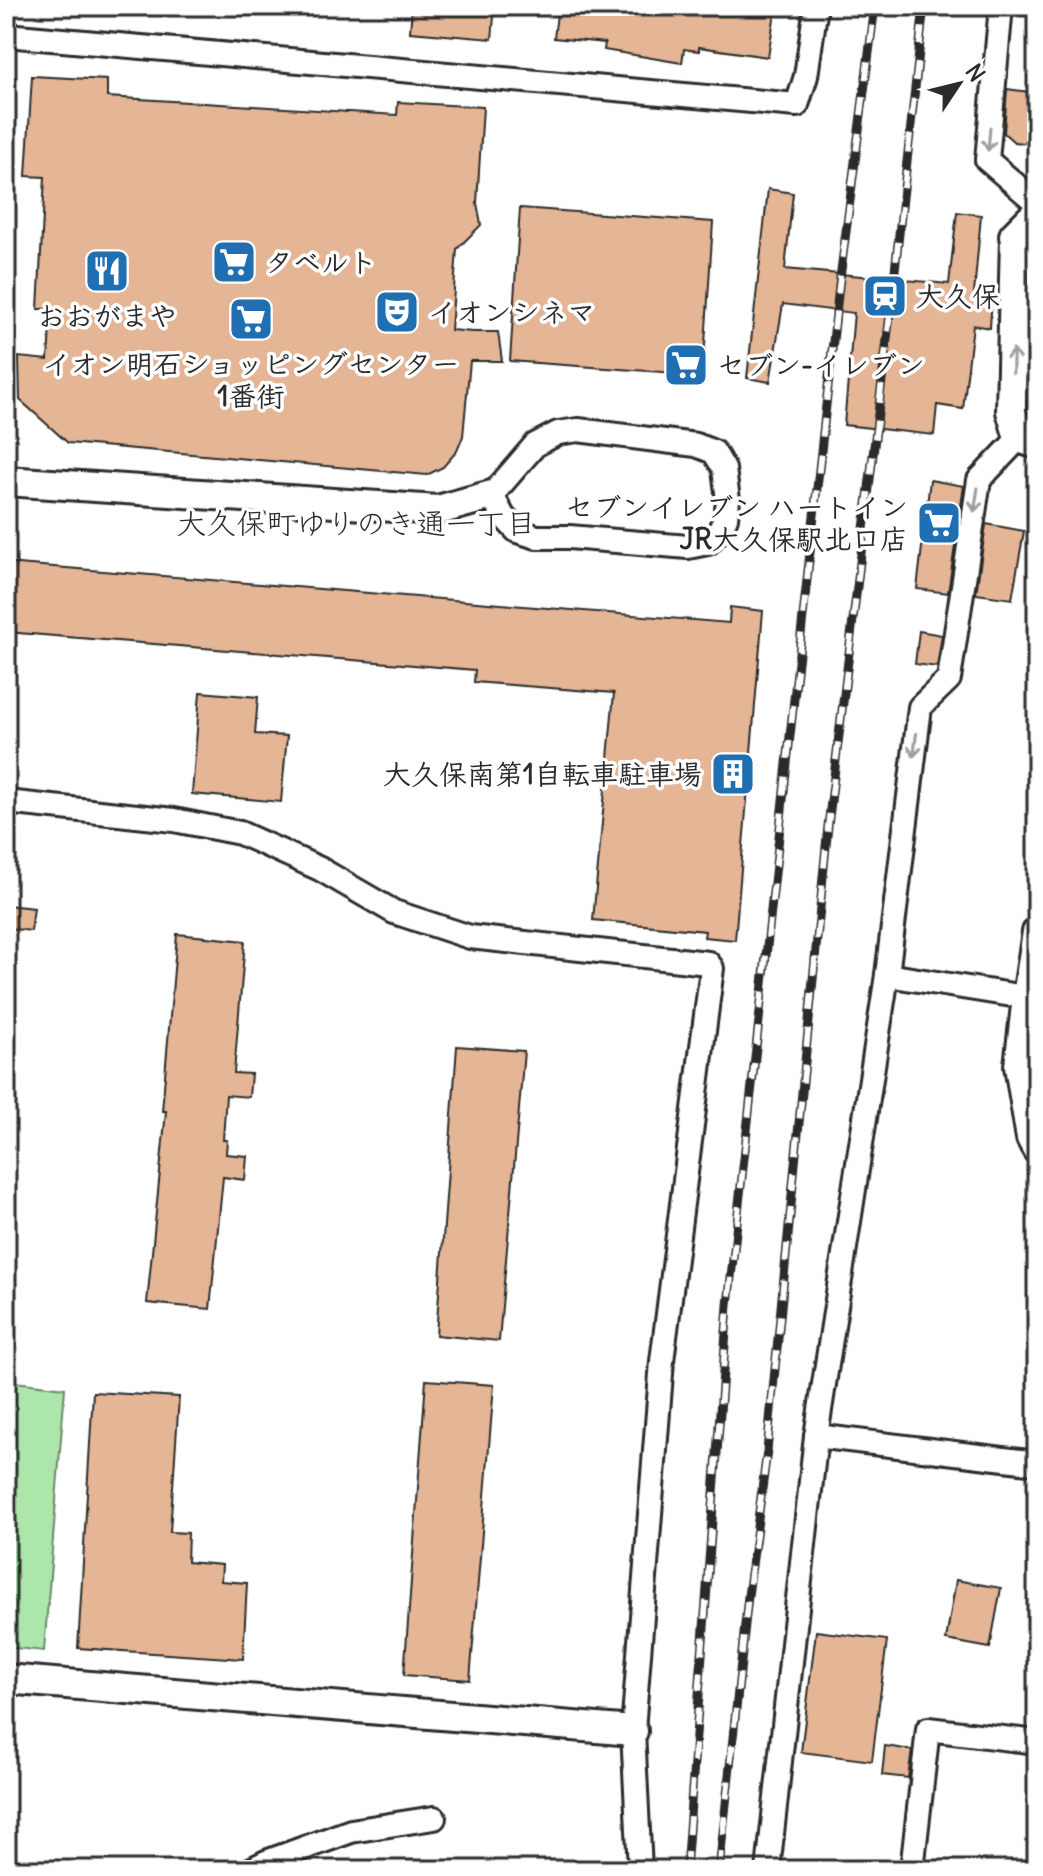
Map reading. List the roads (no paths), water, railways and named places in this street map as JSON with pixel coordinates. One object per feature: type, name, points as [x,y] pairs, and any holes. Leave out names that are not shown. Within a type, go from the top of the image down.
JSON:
[{"type":"main road","points":[[1015,236],[1037,214]]},
{"type":"street","points":[[6,35],[797,105],[806,76],[816,6]]},
{"type":"street","points":[[1001,6],[987,160],[1037,203]]},
{"type":"street","points":[[768,1870],[816,1436],[887,975],[920,707],[949,679],[979,480],[1028,441],[1011,411],[1015,236]]},
{"type":"street","points":[[6,481],[438,510],[492,495],[535,445],[558,433],[578,430],[696,445],[714,452],[724,469],[728,500],[726,518],[708,543],[688,547],[537,537],[517,531],[503,516],[492,495]]},
{"type":"street","points":[[6,802],[174,820],[240,833],[320,869],[394,912],[470,937],[708,963],[712,968],[662,1361],[633,1731],[640,1870]]},
{"type":"street","points":[[1037,932],[1032,998],[1019,1066],[1031,1138],[1037,1149]]},
{"type":"street","points":[[887,975],[1032,998]]},
{"type":"street","points":[[816,1436],[1037,1463]]},
{"type":"street","points":[[6,1679],[633,1731]]},
{"type":"street","points":[[912,1870],[928,1729],[1037,1742]]},
{"type":"street","points":[[250,1870],[351,1831],[434,1818]]},
{"type":"railway","points":[[686,1870],[728,1305],[839,286],[875,6]]},
{"type":"railway","points":[[719,1870],[767,1451],[828,826],[924,6]]},
{"type":"place","name":"タベルト","points":[[234,262]]},
{"type":"place","name":"おおがまや","points":[[107,271]]},
{"type":"place","name":"大久保","points":[[885,296]]},
{"type":"place","name":"イオンシネマ","points":[[397,312]]},
{"type":"place","name":"イオン明石ショッピングセンター 1番街","points":[[251,319]]},
{"type":"place","name":"セブン-イレブン","points":[[686,365]]},
{"type":"place","name":"セブンイレブン ハートイン JR大久保駅北口店","points":[[939,523]]},
{"type":"place","name":"大久保南第1自転車駐車場","points":[[733,774]]},
{"type":"district","name":"大久保町ゆりのき通一丁目","points":[[356,523]]}]
